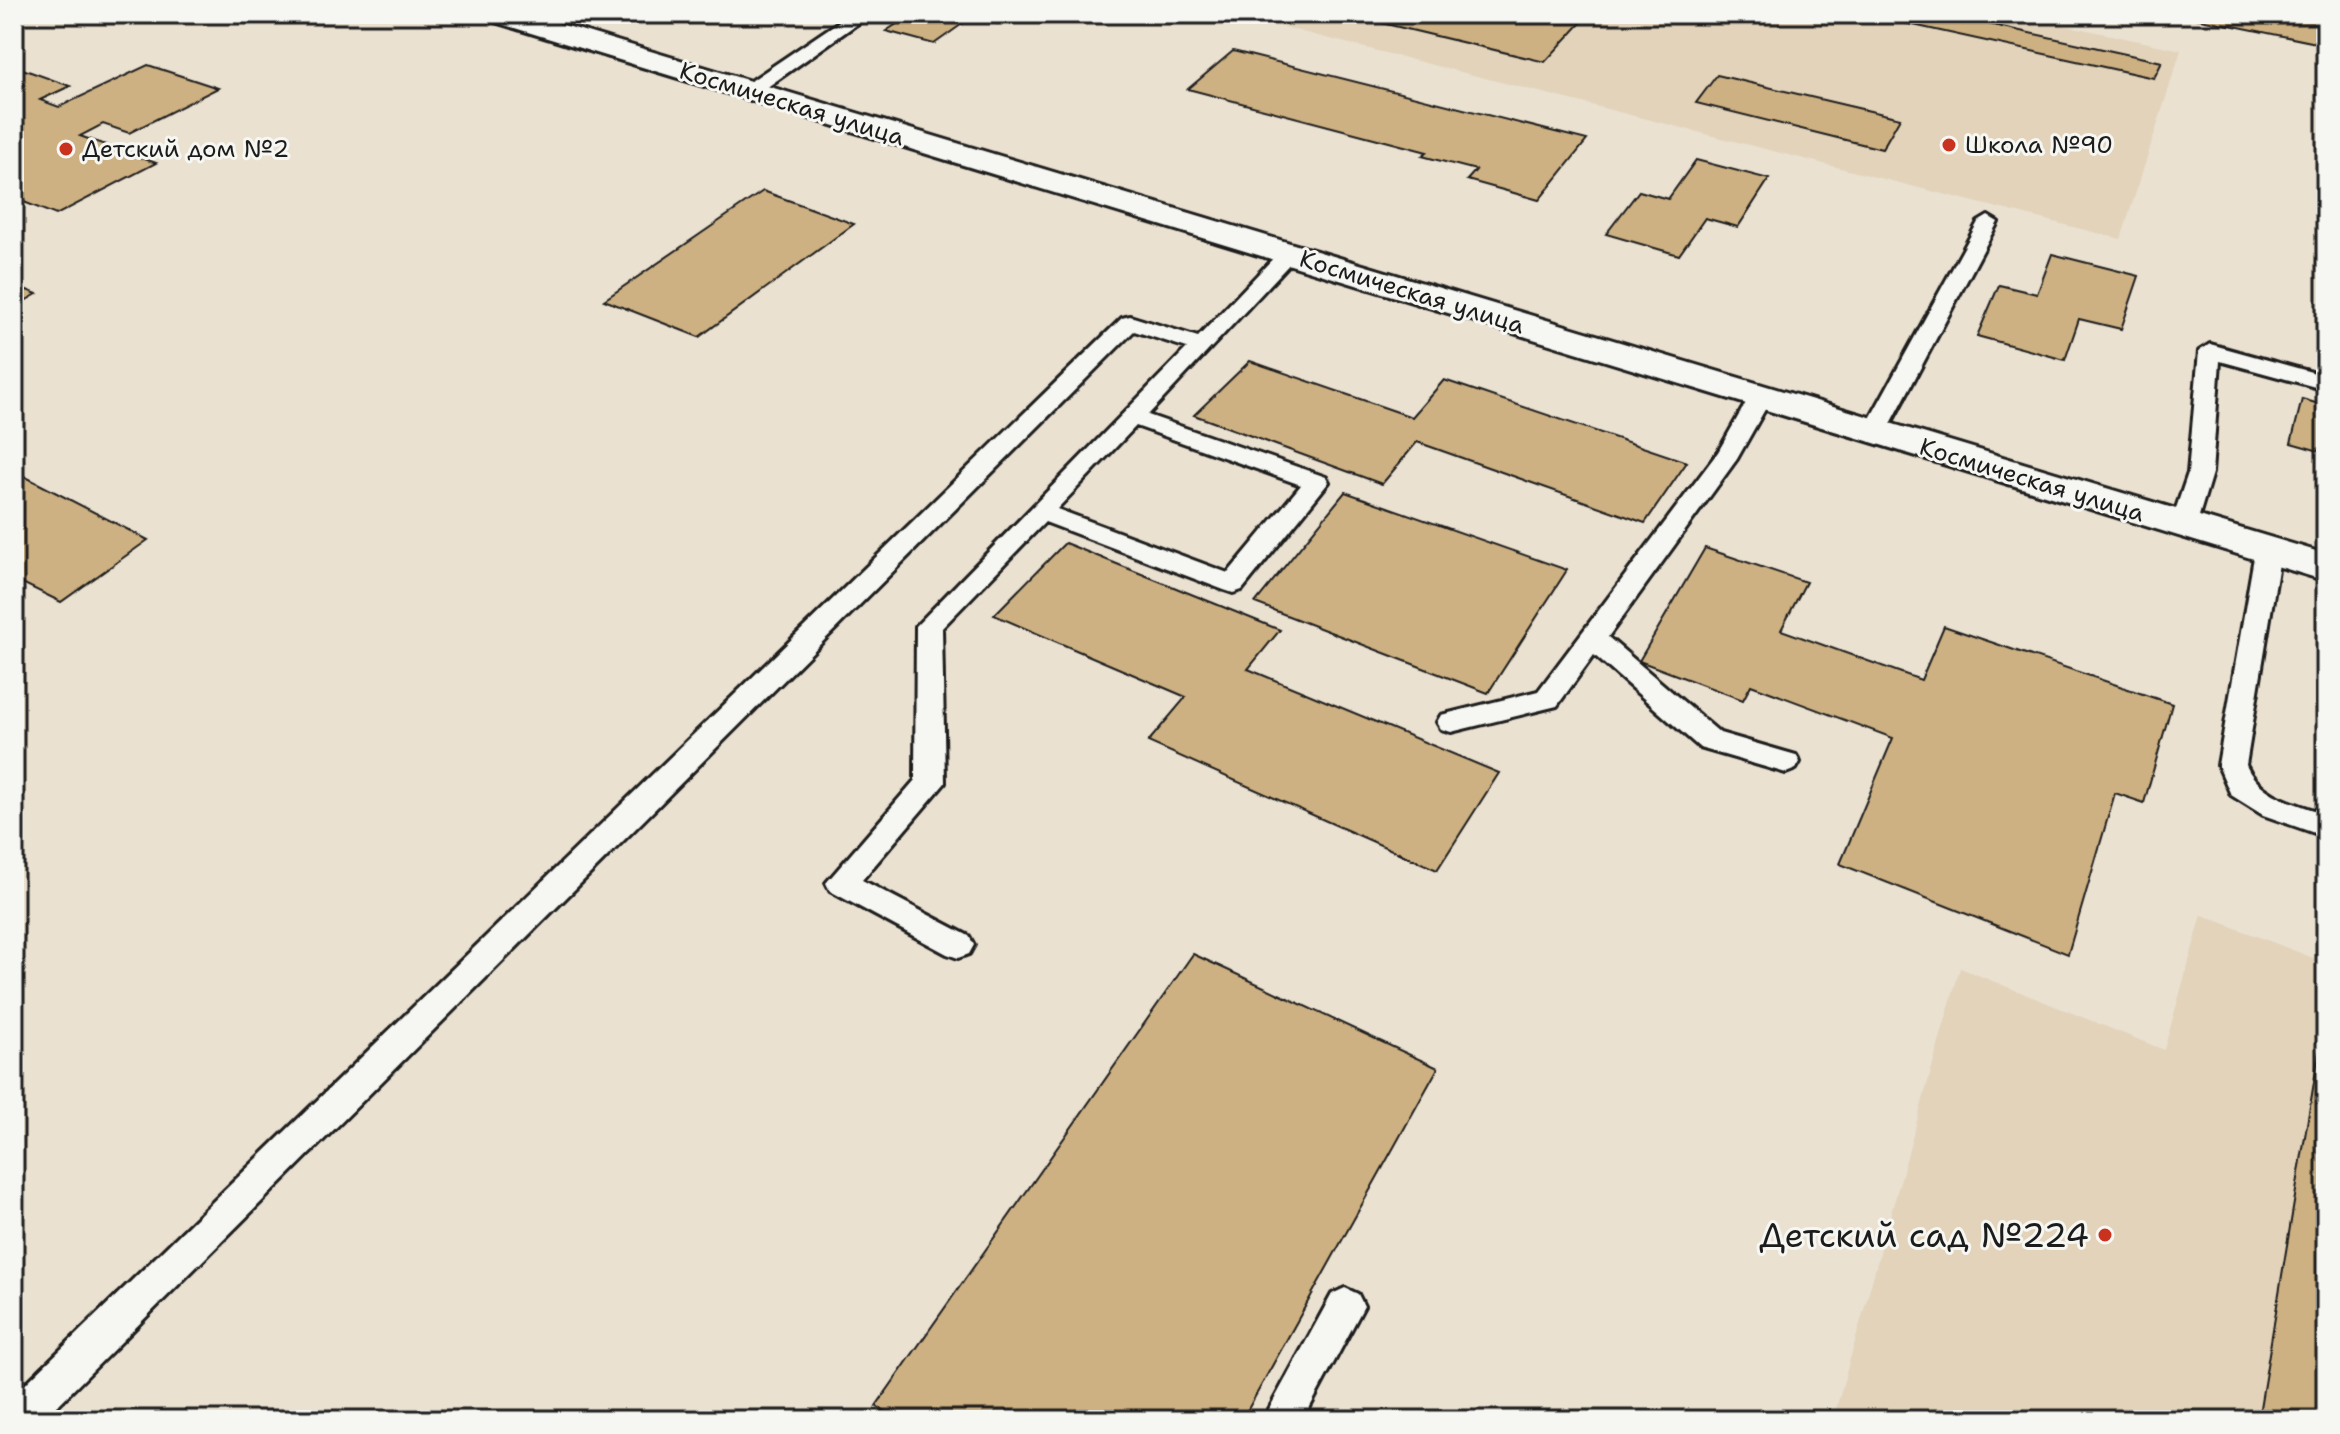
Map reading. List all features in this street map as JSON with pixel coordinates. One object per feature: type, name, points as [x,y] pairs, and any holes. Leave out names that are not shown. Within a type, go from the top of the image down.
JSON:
[{"type":"main road","name":"Космическая улица","points":[[498,14],[2326,568]]},
{"type":"lane","points":[[749,91],[862,14]]},
{"type":"lane","points":[[1874,433],[1988,222]]},
{"type":"lane","points":[[958,945],[841,883],[930,783],[929,626],[1288,254]]},
{"type":"lane","points":[[16,1420],[1130,323],[1202,345]]},
{"type":"lane","points":[[2183,526],[2200,473],[2210,351],[2326,383]]},
{"type":"lane","points":[[1451,722],[1547,699],[1729,454],[1760,397]]},
{"type":"lane","points":[[1040,511],[1233,584],[1317,482],[1132,417]]},
{"type":"lane","points":[[2268,551],[2232,765],[2241,787],[2273,807],[2326,826]]},
{"type":"lane","points":[[1592,638],[1710,741],[1786,762]]},
{"type":"lane","points":[[1282,1420],[1345,1306]]},
{"type":"shaded area","name":"Школа №90","points":[[1231,14],[2011,14],[2181,50],[2121,239]]},
{"type":"shaded area","name":"Детский сад №224","points":[[2202,915],[2326,963],[2326,1420],[1833,1420],[1960,968],[2164,1050]]},
{"type":"building","points":[[912,14],[1012,14],[998,24],[972,17],[934,44],[886,31]]},
{"type":"building","points":[[1344,14],[1589,14],[1545,62]]},
{"type":"building","points":[[1863,14],[1943,14],[2162,62],[2154,78]]},
{"type":"building","points":[[2176,14],[2312,14],[2326,17],[2326,45]]},
{"type":"building","points":[[1233,51],[1587,140],[1539,200],[1467,180],[1476,170],[1422,156],[1427,152],[1188,89]]},
{"type":"building","name":"Детский дом №2","points":[[148,65],[218,88],[129,133],[103,124],[80,136],[156,163],[56,215],[14,198],[14,66],[70,86],[40,100],[59,107]]},
{"type":"building","points":[[1717,75],[1900,118],[1882,149],[1696,103]]},
{"type":"building","points":[[1696,160],[1769,179],[1738,227],[1705,218],[1679,255],[1606,234],[1639,191],[1668,199]]},
{"type":"building","points":[[763,191],[854,224],[699,337],[604,300]]},
{"type":"building","points":[[2052,254],[2139,276],[2121,329],[2079,319],[2065,360],[1977,336],[1999,285],[2037,294]]},
{"type":"building","points":[[14,285],[37,294],[14,307]]},
{"type":"building","points":[[1250,361],[1412,417],[1444,380],[1687,462],[1645,523],[1417,442],[1382,484],[1194,415]]},
{"type":"building","points":[[2302,399],[2326,406],[2326,453],[2291,443]]},
{"type":"building","points":[[14,471],[148,540],[61,602],[14,579]]},
{"type":"building","points":[[1345,492],[1567,570],[1488,693],[1255,603]]},
{"type":"building","points":[[1065,543],[1280,630],[1248,669],[1499,773],[1437,870],[1148,742],[1186,697],[994,615]]},
{"type":"building","points":[[1705,548],[1806,582],[1781,630],[1921,680],[1944,626],[2172,704],[2144,803],[2115,793],[2068,954],[1840,864],[1893,738],[1751,685],[1743,700],[1639,661]]},
{"type":"building","points":[[1193,954],[1438,1068],[1242,1420],[899,1420],[876,1406]]},
{"type":"building","points":[[2319,1052],[2326,1055],[2326,1420],[2258,1420]]},
{"type":"place","name":"Школа №90","points":[[1949,145]]},
{"type":"place","name":"Детский дом №2","points":[[66,149]]},
{"type":"place","name":"Детский сад №224","points":[[2105,1235]]}]
